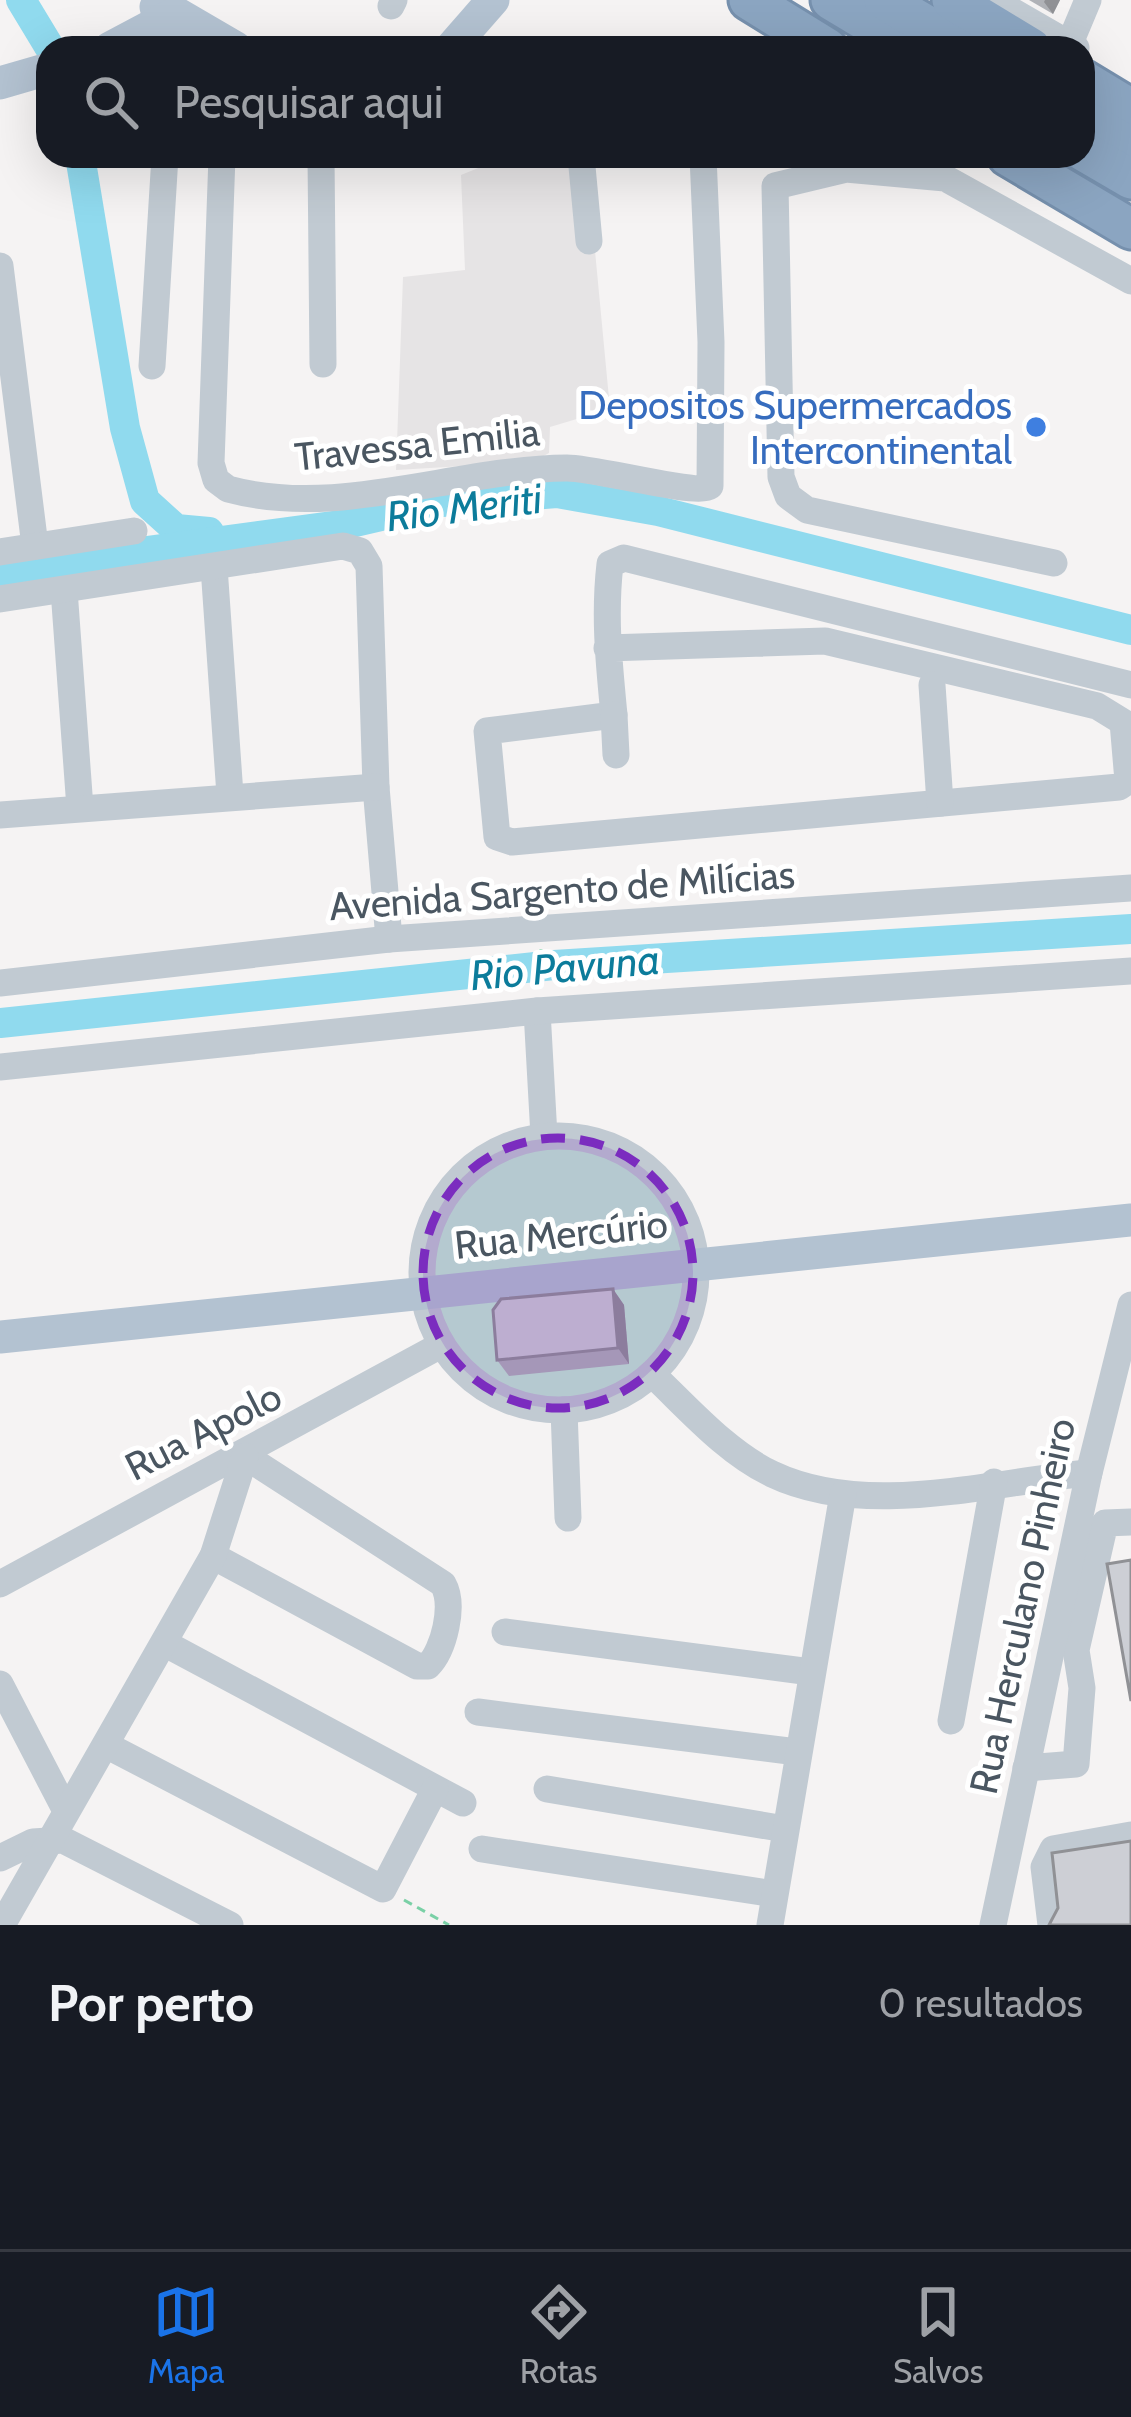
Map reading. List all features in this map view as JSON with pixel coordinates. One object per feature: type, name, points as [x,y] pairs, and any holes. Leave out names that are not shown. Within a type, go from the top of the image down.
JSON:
[{"type":"highway","points":[[749,0],[807,36]]},
{"type":"highway","points":[[789,0],[846,36]]},
{"type":"highway","points":[[831,0],[891,36]]},
{"type":"highway","points":[[884,0],[945,36]]},
{"type":"highway","points":[[952,0],[1029,36]]},
{"type":"highway","points":[[1095,78],[1131,109]]},
{"type":"highway","points":[[1095,125],[1131,147]]},
{"type":"highway","points":[[1095,158],[1131,179]]},
{"type":"highway","points":[[1029,168],[1131,225]]},
{"type":"highway","points":[[1053,168],[1131,225]]},
{"type":"main road","points":[[463,36],[493,0]]},
{"type":"main road","points":[[0,83],[36,72]]},
{"type":"main road","name":"Rua Mercúrio","points":[[0,1337],[1131,1220]]},
{"type":"street","points":[[724,0],[804,36]]},
{"type":"street","points":[[993,0],[1043,36]]},
{"type":"street","points":[[1072,36],[1080,2]]},
{"type":"street","points":[[152,366],[164,168]]},
{"type":"street","name":"Travessa Emilia","points":[[222,168],[212,424],[216,480],[249,495],[318,499],[568,468],[639,476],[701,492],[712,479],[703,168]]},
{"type":"street","points":[[321,168],[323,364]]},
{"type":"street","points":[[582,168],[589,241]]},
{"type":"street","points":[[826,168],[781,182],[774,191],[781,477],[788,496],[807,510],[1054,563]]},
{"type":"street","points":[[879,168],[957,182],[1131,281]]},
{"type":"street","points":[[0,266],[35,546]]},
{"type":"street","points":[[0,552],[134,532]]},
{"type":"street","points":[[0,599],[344,546],[360,551],[368,566],[376,787],[389,939]]},
{"type":"street","points":[[616,755],[604,613],[610,565],[624,558],[1131,685]]},
{"type":"street","points":[[214,567],[230,795]]},
{"type":"street","points":[[64,590],[80,808]]},
{"type":"street","points":[[608,648],[825,641],[1097,706],[1123,722],[1128,781],[1119,787],[512,842],[497,837],[488,731],[614,715]]},
{"type":"street","points":[[932,685],[940,803]]},
{"type":"street","points":[[0,815],[376,787]]},
{"type":"street","name":"Avenida Sargento de Milícias","points":[[0,983],[389,939],[1131,888]]},
{"type":"street","points":[[0,1066],[531,1002],[1131,971]]},
{"type":"street","points":[[531,1002],[544,1136]]},
{"type":"street","points":[[544,1136],[606,1144],[658,1178],[690,1231],[696,1262],[687,1323],[652,1374],[611,1400],[564,1410],[506,1400],[458,1368],[441,1345],[422,1292],[421,1256],[431,1220],[449,1188],[476,1162],[508,1144],[544,1136]]},
{"type":"street","name":"Rua Herculano Pinheiro","points":[[993,1925],[1089,1472],[1131,1305]]},
{"type":"street","name":"Rua Apolo","points":[[0,1584],[227,1459],[245,1456],[441,1345]]},
{"type":"street","points":[[652,1374],[698,1418],[769,1473],[843,1494],[1089,1472]]},
{"type":"street","points":[[564,1410],[568,1518]]},
{"type":"street","points":[[11,1922],[65,1809],[213,1556],[245,1456],[443,1584],[449,1608],[436,1657],[428,1666],[417,1666],[213,1556]]},
{"type":"street","points":[[951,1721],[994,1482]]},
{"type":"street","points":[[770,1925],[843,1494]]},
{"type":"street","points":[[1026,1768],[1076,1764],[1082,1688],[1076,1650],[1105,1523],[1131,1522]]},
{"type":"street","points":[[506,1632],[811,1672]]},
{"type":"street","points":[[164,1642],[463,1803]]},
{"type":"street","points":[[0,1684],[65,1809]]},
{"type":"street","points":[[478,1712],[796,1752]]},
{"type":"street","points":[[106,1745],[383,1889],[435,1790]]},
{"type":"street","points":[[547,1789],[784,1829]]},
{"type":"street","points":[[1051,1925],[1044,1867],[1053,1849],[1131,1835]]},
{"type":"street","points":[[0,1858],[50,1839],[79,1848],[230,1925]]},
{"type":"street","points":[[482,1850],[774,1894]]},
{"type":"path","points":[[531,1002],[542,992],[541,942]]},
{"type":"path","points":[[383,1889],[449,1925]]},
{"type":"highlighted area","points":[[544,1136],[606,1144],[658,1177],[690,1231],[687,1323],[652,1374],[611,1400],[564,1410],[506,1400],[458,1368],[429,1320],[421,1255],[431,1220],[476,1162],[508,1144]]},
{"type":"shaded area","points":[[478,168],[587,168],[610,409],[550,427],[549,453],[532,462],[396,470],[403,277],[465,270],[461,175]]},
{"type":"green space","points":[[555,1146],[604,1156],[646,1184],[674,1226],[684,1275],[674,1324],[646,1366],[604,1394],[555,1404],[506,1394],[464,1366],[436,1324],[426,1275],[436,1226],[464,1184],[506,1156]]},
{"type":"building","points":[[613,1289],[618,1348],[497,1360],[493,1310],[501,1299]]},
{"type":"building","points":[[1131,1560],[1131,1701],[1107,1564]]},
{"type":"building","points":[[1131,1841],[1131,1925],[1049,1925],[1058,1908],[1052,1853]]},
{"type":"waterway","points":[[21,0],[43,36]]},
{"type":"waterway","points":[[82,168],[125,428],[145,501],[176,529],[209,532]]},
{"type":"waterway","name":"Rio Meriti","points":[[0,571],[347,524],[442,502],[557,493],[658,511],[1131,630]]},
{"type":"waterway","name":"Rio Pavuna","points":[[0,1023],[554,965],[1131,929]]},
{"type":"place","name":"Depositos Supermercados Intercontinental","points":[[1036,427]]}]
